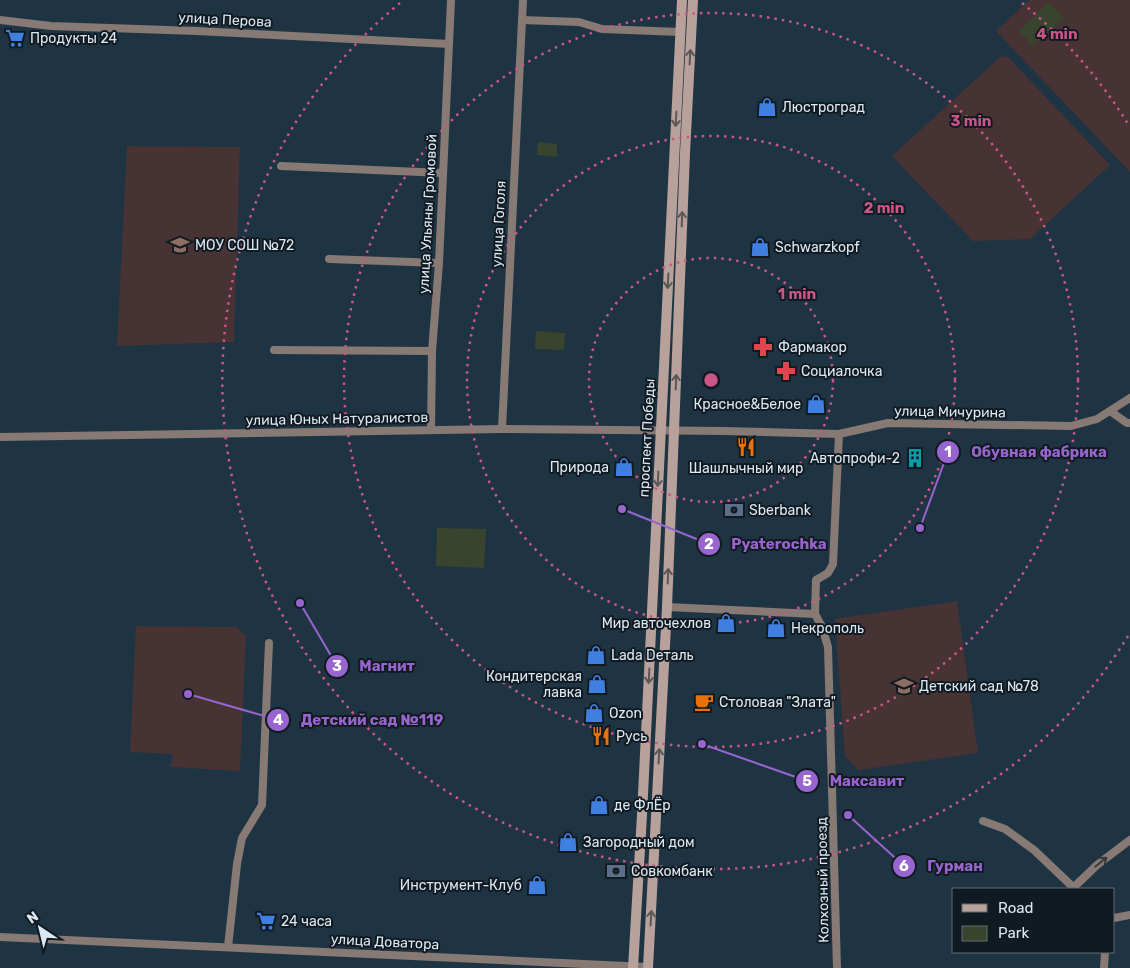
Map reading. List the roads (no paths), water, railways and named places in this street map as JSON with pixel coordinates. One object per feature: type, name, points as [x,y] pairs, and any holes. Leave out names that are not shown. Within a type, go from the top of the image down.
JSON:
[{"type":"main road","name":"проспект Победы","points":[[633,967],[682,0]]},
{"type":"main road","name":"проспект Победы","points":[[648,968],[667,607],[693,0]]},
{"type":"street","name":"улица Ульяны Громовой","points":[[431,430],[432,352],[439,263],[451,0]]},
{"type":"street","name":"улица Гоголя","points":[[502,429],[523,0]]},
{"type":"street","name":"улица Перова","points":[[0,20],[51,26],[449,44]]},
{"type":"street","points":[[522,20],[579,22],[602,29],[680,32]]},
{"type":"street","points":[[281,166],[443,173]]},
{"type":"street","points":[[329,259],[439,263]]},
{"type":"street","points":[[274,350],[432,352]]},
{"type":"street","name":"улица Мичурина","points":[[674,430],[839,434],[888,423],[1070,426],[1097,419],[1130,398]]},
{"type":"street","points":[[1110,411],[1130,423]]},
{"type":"street","name":"улица Юных Натуралистов","points":[[0,437],[502,429],[674,430]]},
{"type":"street","name":"Колхозный проезд","points":[[837,968],[828,647],[822,627],[814,614],[816,580],[828,573],[833,564],[839,434]]},
{"type":"street","points":[[667,607],[814,614]]},
{"type":"street","points":[[228,947],[237,864],[242,838],[262,806],[269,644]]},
{"type":"street","points":[[983,821],[1005,829],[1034,850],[1074,888],[1097,865],[1130,840]]},
{"type":"street","points":[[1115,918],[1130,915]]},
{"type":"street","name":"улица Доватора","points":[[0,937],[648,968]]},
{"type":"street","points":[[1104,968],[1105,953]]},
{"type":"place","name":"Продукты 24","points":[[15,38]]},
{"type":"place","name":"Люстроград","points":[[767,107]]},
{"type":"place","name":"МОУ СОШ №72","points":[[180,245]]},
{"type":"place","name":"Schwarzkopf","points":[[760,247]]},
{"type":"place","name":"Фармакор","points":[[763,347]]},
{"type":"place","name":"Социалочка","points":[[786,371]]},
{"type":"place","name":"Красное&Белое","points":[[816,404]]},
{"type":"place","name":"Шашлычный мир","points":[[746,447]]},
{"type":"place","name":"Автопрофи-2","points":[[915,458]]},
{"type":"place","name":"Природа","points":[[624,467]]},
{"type":"place","name":"Pyaterochka","points":[[622,509]]},
{"type":"place","name":"Sberbank","points":[[734,510]]},
{"type":"place","name":"Обувная фабрика","points":[[920,528]]},
{"type":"place","name":"Магнит","points":[[300,603]]},
{"type":"place","name":"Мир авточехлов","points":[[726,623]]},
{"type":"place","name":"Некрополь","points":[[776,628]]},
{"type":"place","name":"Lada Dеталь","points":[[596,655]]},
{"type":"place","name":"Кондитерская лавка","points":[[597,684]]},
{"type":"place","name":"Детский сад №78","points":[[904,686]]},
{"type":"place","name":"Детский сад №119","points":[[188,694]]},
{"type":"place","name":"Столовая \"Злата\"","points":[[704,702]]},
{"type":"place","name":"Ozon","points":[[594,713]]},
{"type":"place","name":"Русь","points":[[601,736]]},
{"type":"place","name":"Максавит","points":[[702,744]]},
{"type":"place","name":"де ФлЁр","points":[[599,805]]},
{"type":"place","name":"Гурман","points":[[848,815]]},
{"type":"place","name":"Загородный дом","points":[[568,842]]},
{"type":"place","name":"Совкомбанк","points":[[616,871]]},
{"type":"place","name":"Инструмент-Клуб","points":[[537,885]]},
{"type":"place","name":"24 часа","points":[[266,921]]}]
